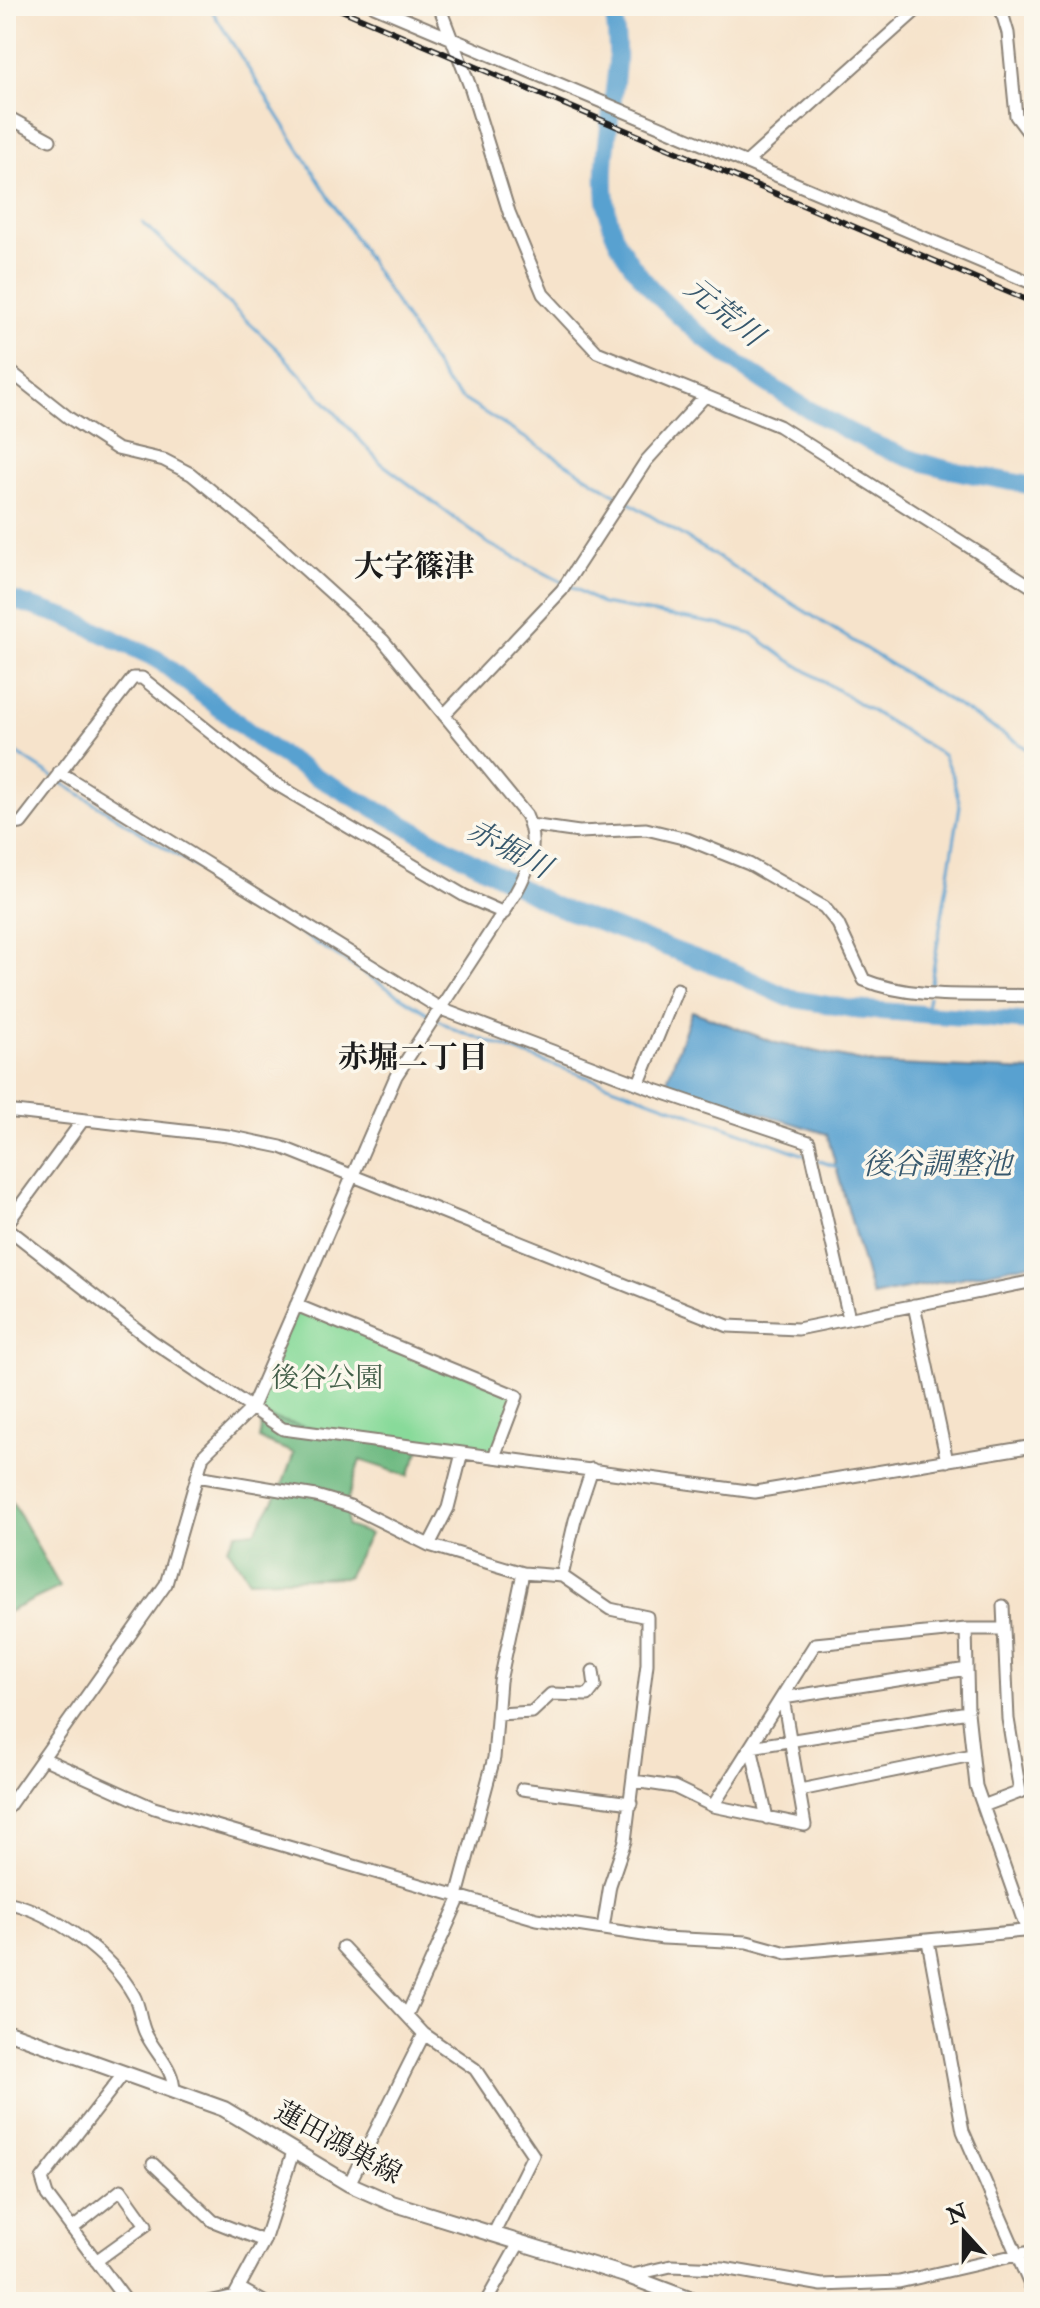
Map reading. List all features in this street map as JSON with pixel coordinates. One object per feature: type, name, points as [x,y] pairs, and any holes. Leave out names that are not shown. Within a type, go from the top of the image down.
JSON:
[{"type":"main road","name":"蓮田鴻巣線","points":[[6,2031],[224,2109],[349,2184],[392,2203],[628,2276],[697,2302]]},
{"type":"street","points":[[374,6],[1034,284]]},
{"type":"street","points":[[439,6],[455,41],[509,212],[543,294],[597,352],[779,426],[1034,588]]},
{"type":"street","points":[[747,162],[921,6]]},
{"type":"street","points":[[1000,6],[1008,33],[1016,116],[1034,140]]},
{"type":"street","points":[[6,116],[50,140]]},
{"type":"street","points":[[6,1810],[166,1584],[203,1456],[251,1409],[396,1076],[504,913],[529,871],[534,846],[530,825],[383,640],[203,483],[164,460],[117,449],[7,372]]},
{"type":"street","points":[[444,715],[562,590],[646,461],[705,396]]},
{"type":"street","points":[[6,819],[12,824],[21,823],[133,678],[142,678],[271,781],[465,896],[504,913]]},
{"type":"street","points":[[59,772],[441,1009],[809,1142],[849,1318]]},
{"type":"street","points":[[530,825],[579,832],[646,829],[687,839],[749,864],[824,907],[838,924],[864,980],[875,985],[916,991],[1034,996]]},
{"type":"street","points":[[639,1083],[677,989]]},
{"type":"street","points":[[6,1111],[260,1141],[354,1175],[728,1326],[798,1329],[1034,1281]]},
{"type":"street","points":[[83,1120],[6,1226],[152,1341],[283,1429],[755,1492],[1034,1446]]},
{"type":"street","points":[[296,1305],[517,1396],[494,1457]]},
{"type":"street","points":[[914,1305],[947,1461]]},
{"type":"street","points":[[429,1545],[448,1508],[462,1453]]},
{"type":"street","points":[[562,1576],[575,1520],[592,1469]]},
{"type":"street","points":[[197,1476],[316,1496],[350,1506],[429,1545],[523,1573],[562,1576],[610,1609],[647,1617],[647,1664],[631,1803],[625,1841],[610,1885],[603,1928]]},
{"type":"street","points":[[407,2015],[458,1897],[494,1758],[500,1681],[523,1573]]},
{"type":"street","points":[[983,1806],[1020,1792],[1008,1719],[1003,1606]]},
{"type":"street","points":[[45,1759],[154,1808],[537,1919],[663,1938],[747,1942],[787,1953],[1031,1931],[983,1806],[972,1755],[966,1629]]},
{"type":"street","points":[[713,1806],[815,1644],[966,1629],[1004,1629]]},
{"type":"street","points":[[783,1698],[967,1669]]},
{"type":"street","points":[[498,1714],[532,1712],[551,1694],[588,1695],[595,1686],[593,1671]]},
{"type":"street","points":[[634,1781],[674,1787],[713,1806],[805,1825],[783,1698]]},
{"type":"street","points":[[751,1747],[792,1743],[968,1712]]},
{"type":"street","points":[[751,1747],[767,1818]]},
{"type":"street","points":[[800,1790],[972,1755]]},
{"type":"street","points":[[522,1789],[631,1803]]},
{"type":"street","points":[[6,1902],[26,1907],[53,1922],[112,1966],[136,1998],[145,2032],[174,2077],[174,2092]]},
{"type":"street","points":[[928,1941],[963,2131],[1034,2294]]},
{"type":"street","points":[[343,1947],[424,2034],[475,2069],[533,2155],[493,2235]]},
{"type":"street","points":[[349,2184],[424,2034]]},
{"type":"street","points":[[124,2073],[42,2179],[47,2195],[127,2302]]},
{"type":"street","points":[[235,2295],[264,2241],[293,2152]]},
{"type":"street","points":[[153,2164],[213,2221],[264,2241]]},
{"type":"street","points":[[72,2229],[121,2190],[146,2225],[96,2261]]},
{"type":"street","points":[[486,2302],[519,2243]]},
{"type":"street","points":[[628,2276],[684,2267],[723,2268],[822,2285],[899,2282],[1034,2251]]},
{"type":"street","points":[[209,2302],[235,2295],[264,2302]]},
{"type":"green space","name":"後谷公園","points":[[296,1305],[517,1396],[494,1457],[283,1429],[251,1409]]},
{"type":"green space","points":[[263,1416],[339,1436],[421,1447],[408,1476],[360,1460],[347,1501],[347,1526],[370,1534],[347,1577],[249,1580],[227,1547],[236,1533],[255,1531],[281,1488],[294,1453],[259,1439]]},
{"type":"green space","points":[[6,1491],[60,1587],[6,1613]]},
{"type":"water","name":"後谷調整池","points":[[692,1011],[776,1043],[875,1064],[1034,1071],[1034,1263],[872,1296],[827,1134],[666,1083]]},
{"type":"waterway","points":[[209,6],[446,383],[461,398],[618,496]]},
{"type":"waterway","name":"元荒川","points":[[613,6],[617,61],[605,160],[606,199],[609,218],[625,254],[654,291],[692,328],[738,363],[786,396],[834,423],[929,465],[1034,486]]},
{"type":"waterway","points":[[143,223],[279,351],[381,463],[489,544],[562,582]]},
{"type":"waterway","points":[[625,500],[1034,753]]},
{"type":"waterway","points":[[569,585],[602,604],[722,625],[754,635],[784,657],[943,755],[953,777],[960,806],[930,989]]},
{"type":"waterway","name":"赤堀川","points":[[6,598],[69,618],[157,659],[266,745],[313,775],[552,905],[733,972],[789,998],[852,1009],[1034,1022]]},
{"type":"waterway","points":[[6,746],[53,777]]},
{"type":"waterway","points":[[59,781],[432,1016]]},
{"type":"waterway","points":[[925,1016],[929,997]]},
{"type":"waterway","points":[[438,1020],[456,1030],[810,1157]]},
{"type":"waterway","points":[[817,1160],[840,1168]]},
{"type":"railway","points":[[332,6],[1034,303]]},
{"type":"district","name":"大字篠津","points":[[414,566]]},
{"type":"district","name":"赤堀二丁目","points":[[413,1057]]}]
